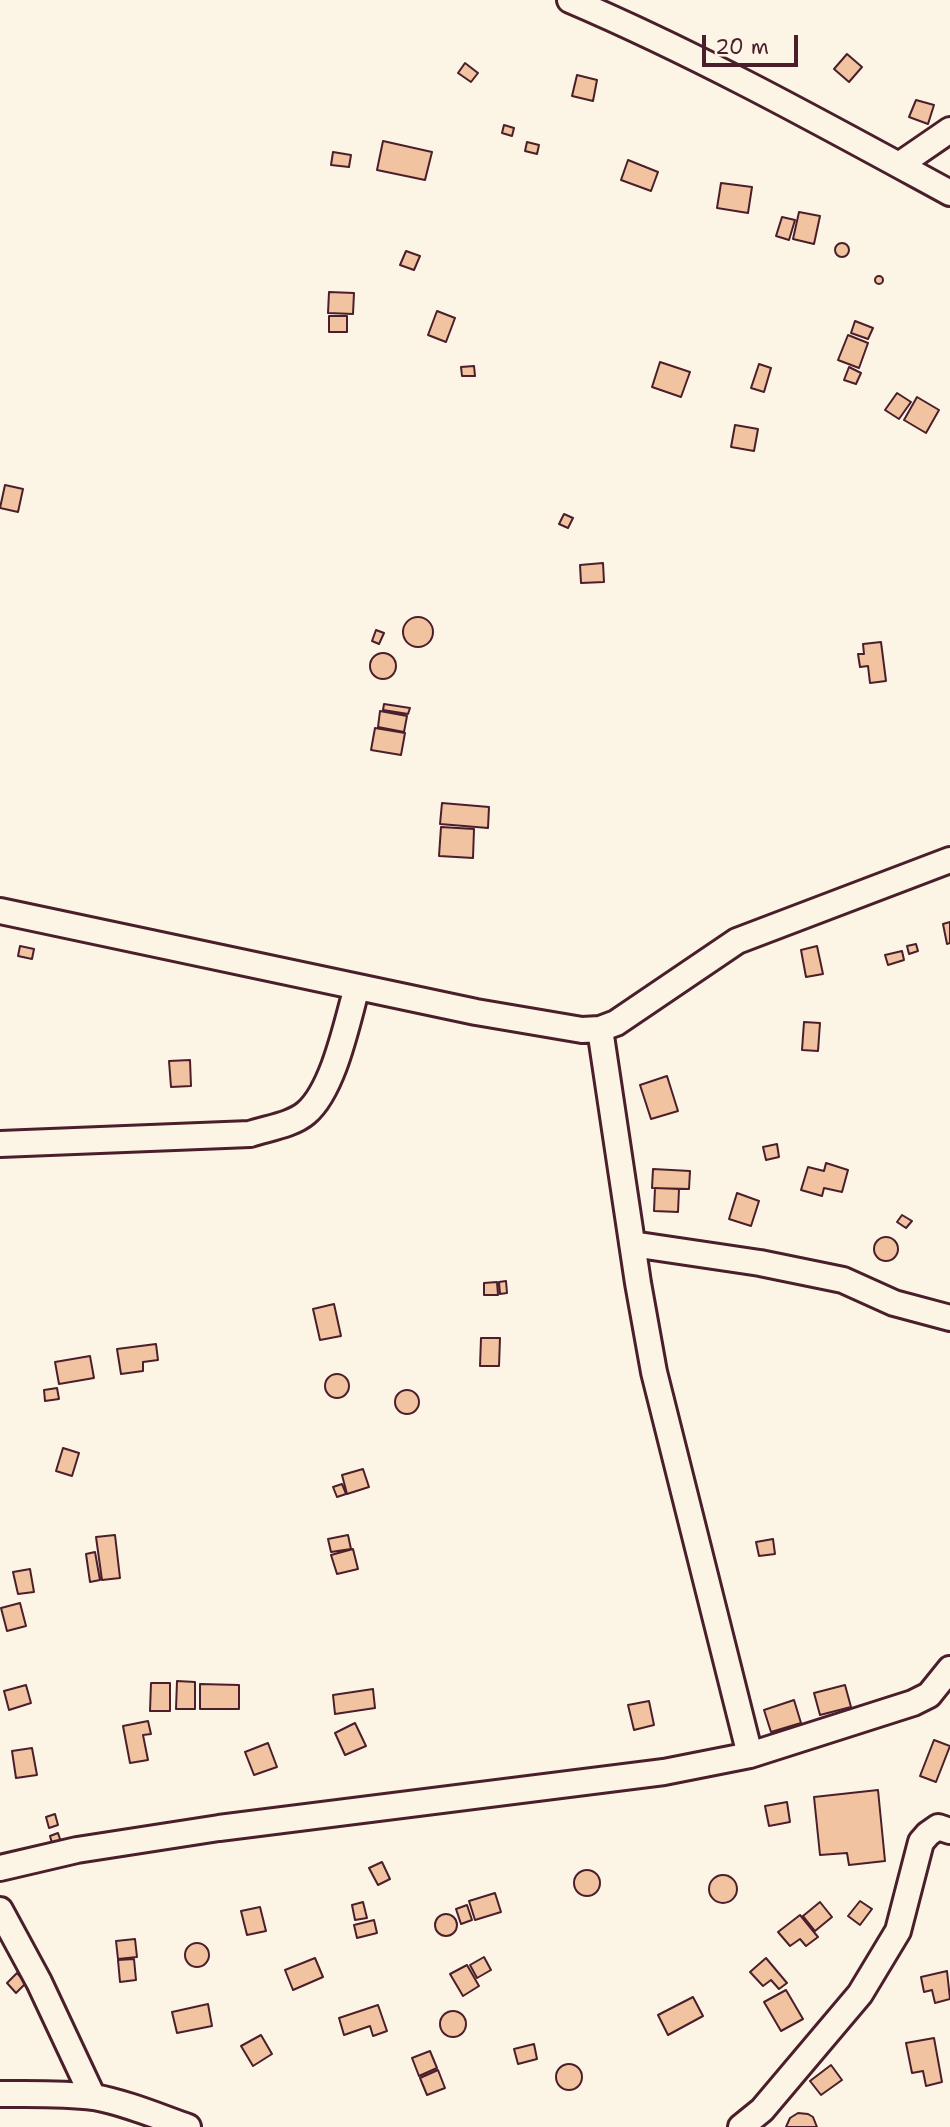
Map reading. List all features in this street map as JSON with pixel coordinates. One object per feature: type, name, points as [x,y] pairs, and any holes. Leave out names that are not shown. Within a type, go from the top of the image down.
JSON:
[{"type":"street","points":[[570,0],[753,87],[950,193]]},
{"type":"street","points":[[899,165],[950,130]]},
{"type":"street","points":[[0,911],[502,1017],[582,1030],[600,1029],[616,1023],[737,941],[950,860]]},
{"type":"street","points":[[0,1144],[250,1134],[286,1123],[306,1113],[328,1085],[358,987]]},
{"type":"street","points":[[600,1029],[654,1372],[750,1755]]},
{"type":"street","points":[[632,1244],[760,1263],[843,1280],[894,1303],[950,1318]]},
{"type":"street","points":[[0,1868],[77,1850],[206,1830],[664,1772],[750,1755],[913,1703],[929,1695],[950,1669]]},
{"type":"street","points":[[741,2127],[762,2110],[860,1994],[898,1931],[922,1842],[938,1827],[950,1830]]},
{"type":"street","points":[[0,1910],[39,1982],[93,2097]]},
{"type":"street","points":[[0,2094],[93,2097],[117,2102],[188,2127]]},
{"type":"building","points":[[847,54],[862,67],[849,82],[834,69]]},
{"type":"building","points":[[465,63],[478,73],[471,82],[458,73]]},
{"type":"building","points":[[577,75],[597,80],[593,101],[572,96]]},
{"type":"building","points":[[916,100],[934,105],[928,124],[909,117]]},
{"type":"building","points":[[504,125],[514,128],[512,136],[502,133]]},
{"type":"building","points":[[383,141],[432,152],[425,180],[377,170]]},
{"type":"building","points":[[527,142],[539,145],[537,154],[525,151]]},
{"type":"building","points":[[333,152],[351,155],[349,167],[331,165]]},
{"type":"building","points":[[628,160],[658,172],[651,191],[621,180]]},
{"type":"building","points":[[721,183],[752,187],[748,213],[717,208]]},
{"type":"building","points":[[799,212],[820,216],[814,244],[793,239]]},
{"type":"building","points":[[782,217],[795,220],[789,240],[776,236]]},
{"type":"building","points":[[842,243],[847,245],[847,255],[842,257],[837,255],[835,250],[837,245]]},
{"type":"building","points":[[406,251],[420,256],[414,270],[400,265]]},
{"type":"building","points":[[879,276],[883,280],[879,284],[875,280]]},
{"type":"building","points":[[329,292],[354,293],[353,314],[328,313]]},
{"type":"building","points":[[437,311],[455,318],[446,342],[428,335]]},
{"type":"building","points":[[329,316],[347,316],[347,332],[329,332]]},
{"type":"building","points":[[855,321],[873,328],[868,339],[851,333]]},
{"type":"building","points":[[848,335],[868,343],[859,368],[838,360]]},
{"type":"building","points":[[660,362],[690,372],[681,397],[652,387]]},
{"type":"building","points":[[759,364],[771,368],[764,392],[751,388]]},
{"type":"building","points":[[474,366],[475,376],[462,376],[461,367]]},
{"type":"building","points":[[849,367],[861,373],[856,384],[844,380]]},
{"type":"building","points":[[897,393],[911,402],[899,419],[885,410]]},
{"type":"building","points":[[917,397],[939,410],[926,433],[904,420]]},
{"type":"building","points":[[735,425],[758,429],[754,451],[731,447]]},
{"type":"building","points":[[5,485],[23,489],[18,512],[0,508]]},
{"type":"building","points":[[564,514],[573,518],[568,528],[559,524]]},
{"type":"building","points":[[603,563],[604,582],[581,583],[580,565]]},
{"type":"building","points":[[418,617],[429,621],[433,632],[429,643],[418,647],[407,643],[403,632],[407,621]]},
{"type":"building","points":[[376,630],[384,633],[379,644],[372,641]]},
{"type":"building","points":[[881,642],[886,681],[870,683],[868,666],[860,667],[858,654],[864,654],[863,644]]},
{"type":"building","points":[[383,653],[392,657],[396,666],[392,675],[383,679],[374,675],[370,666],[374,657]]},
{"type":"building","points":[[384,704],[410,708],[408,714],[383,710]]},
{"type":"building","points":[[380,711],[407,716],[404,732],[378,727]]},
{"type":"building","points":[[375,728],[405,733],[401,755],[371,750]]},
{"type":"building","points":[[442,803],[489,807],[488,828],[440,824]]},
{"type":"building","points":[[441,827],[474,829],[473,858],[439,856]]},
{"type":"building","points":[[950,922],[950,943],[947,944],[943,924]]},
{"type":"building","points":[[916,944],[918,951],[909,954],[907,946]]},
{"type":"building","points":[[20,946],[34,949],[32,959],[18,956]]},
{"type":"building","points":[[817,946],[823,974],[806,977],[801,950]]},
{"type":"building","points":[[902,951],[904,960],[888,965],[885,955]]},
{"type":"building","points":[[804,1022],[820,1023],[818,1051],[802,1050]]},
{"type":"building","points":[[190,1060],[191,1086],[171,1087],[169,1061]]},
{"type":"building","points":[[667,1076],[678,1111],[651,1119],[640,1085]]},
{"type":"building","points":[[777,1144],[779,1157],[766,1160],[763,1147]]},
{"type":"building","points":[[826,1163],[848,1170],[842,1192],[824,1188],[822,1196],[801,1190],[808,1167],[824,1171]]},
{"type":"building","points":[[653,1169],[690,1171],[689,1189],[652,1188]]},
{"type":"building","points":[[655,1188],[679,1189],[678,1212],[654,1211]]},
{"type":"building","points":[[737,1193],[759,1201],[751,1226],[729,1219]]},
{"type":"building","points":[[902,1215],[912,1221],[906,1228],[897,1222]]},
{"type":"building","points":[[886,1237],[895,1240],[898,1249],[895,1258],[886,1261],[877,1258],[874,1249],[877,1240]]},
{"type":"building","points":[[506,1281],[507,1293],[500,1294],[499,1282]]},
{"type":"building","points":[[497,1282],[498,1295],[484,1295],[484,1283]]},
{"type":"building","points":[[334,1304],[341,1336],[320,1340],[313,1309]]},
{"type":"building","points":[[481,1338],[500,1338],[499,1366],[480,1366]]},
{"type":"building","points":[[156,1344],[158,1360],[143,1362],[143,1371],[121,1374],[117,1349]]},
{"type":"building","points":[[90,1356],[94,1378],[59,1384],[55,1362]]},
{"type":"building","points":[[337,1374],[346,1377],[349,1386],[346,1395],[337,1398],[328,1395],[325,1386],[328,1377]]},
{"type":"building","points":[[57,1388],[59,1399],[45,1401],[44,1390]]},
{"type":"building","points":[[407,1390],[416,1393],[419,1402],[416,1411],[407,1414],[398,1411],[395,1402],[398,1393]]},
{"type":"building","points":[[63,1448],[79,1453],[72,1476],[56,1471]]},
{"type":"building","points":[[363,1469],[369,1487],[347,1494],[342,1475]]},
{"type":"building","points":[[342,1484],[346,1494],[337,1497],[333,1487]]},
{"type":"building","points":[[115,1535],[120,1578],[102,1580],[96,1537]]},
{"type":"building","points":[[348,1535],[351,1549],[331,1552],[328,1539]]},
{"type":"building","points":[[773,1539],[775,1554],[759,1556],[756,1542]]},
{"type":"building","points":[[353,1549],[358,1569],[337,1574],[331,1555]]},
{"type":"building","points":[[95,1552],[100,1580],[90,1582],[86,1554]]},
{"type":"building","points":[[30,1569],[34,1592],[18,1594],[13,1572]]},
{"type":"building","points":[[20,1603],[26,1626],[7,1631],[1,1608]]},
{"type":"building","points":[[177,1681],[195,1682],[195,1709],[176,1709]]},
{"type":"building","points":[[151,1683],[170,1683],[170,1711],[150,1711]]},
{"type":"building","points":[[200,1684],[239,1685],[239,1709],[200,1709]]},
{"type":"building","points":[[26,1685],[31,1703],[9,1710],[4,1691]]},
{"type":"building","points":[[845,1685],[851,1707],[820,1715],[814,1693]]},
{"type":"building","points":[[373,1689],[375,1708],[335,1714],[333,1695]]},
{"type":"building","points":[[794,1700],[801,1723],[771,1732],[764,1710]]},
{"type":"building","points":[[649,1701],[654,1725],[634,1730],[628,1705]]},
{"type":"building","points":[[148,1721],[151,1734],[143,1735],[148,1760],[130,1763],[123,1726]]},
{"type":"building","points":[[355,1723],[366,1746],[345,1755],[335,1733]]},
{"type":"building","points":[[934,1740],[950,1746],[936,1782],[920,1776]]},
{"type":"building","points":[[268,1743],[277,1767],[254,1775],[245,1752]]},
{"type":"building","points":[[32,1748],[37,1775],[16,1778],[12,1751]]},
{"type":"building","points":[[878,1790],[885,1861],[849,1865],[847,1853],[820,1855],[814,1797]]},
{"type":"building","points":[[787,1802],[790,1822],[769,1826],[765,1806]]},
{"type":"building","points":[[55,1814],[58,1825],[49,1828],[46,1817]]},
{"type":"building","points":[[58,1833],[62,1845],[53,1847],[50,1836]]},
{"type":"building","points":[[382,1862],[390,1879],[378,1885],[369,1868]]},
{"type":"building","points":[[587,1870],[597,1873],[600,1883],[597,1893],[587,1896],[577,1893],[574,1883],[577,1873]]},
{"type":"building","points":[[723,1875],[733,1879],[737,1889],[733,1899],[723,1903],[713,1899],[709,1889],[713,1879]]},
{"type":"building","points":[[495,1893],[501,1912],[475,1920],[469,1901]]},
{"type":"building","points":[[860,1901],[872,1909],[860,1925],[848,1916]]},
{"type":"building","points":[[363,1902],[367,1918],[355,1920],[352,1905]]},
{"type":"building","points":[[820,1902],[832,1917],[815,1931],[803,1916]]},
{"type":"building","points":[[467,1905],[472,1920],[461,1924],[456,1909]]},
{"type":"building","points":[[260,1907],[266,1931],[247,1935],[241,1911]]},
{"type":"building","points":[[446,1914],[454,1917],[457,1925],[454,1933],[446,1936],[438,1933],[435,1925],[438,1917]]},
{"type":"building","points":[[800,1915],[818,1937],[806,1946],[800,1939],[790,1946],[778,1932]]},
{"type":"building","points":[[374,1920],[377,1933],[357,1938],[354,1925]]},
{"type":"building","points":[[135,1939],[137,1957],[118,1959],[116,1941]]},
{"type":"building","points":[[197,1943],[205,1947],[209,1955],[205,1963],[197,1967],[189,1963],[185,1955],[189,1947]]},
{"type":"building","points":[[484,1957],[491,1970],[477,1978],[470,1965]]},
{"type":"building","points":[[315,1958],[323,1977],[293,1990],[285,1970]]},
{"type":"building","points":[[766,1958],[787,1983],[779,1989],[771,1980],[763,1986],[750,1972]]},
{"type":"building","points":[[134,1959],[136,1980],[120,1982],[118,1960]]},
{"type":"building","points":[[467,1965],[479,1986],[463,1996],[450,1974]]},
{"type":"building","points":[[947,1971],[950,1999],[935,2003],[932,1990],[924,1992],[921,1977]]},
{"type":"building","points":[[17,1973],[26,1983],[16,1993],[7,1983]]},
{"type":"building","points":[[786,1990],[803,2019],[781,2031],[764,2002]]},
{"type":"building","points":[[693,1997],[703,2016],[668,2035],[658,2015]]},
{"type":"building","points":[[208,2004],[212,2026],[177,2033],[172,2012]]},
{"type":"building","points":[[378,2005],[387,2031],[373,2036],[370,2026],[344,2035],[339,2018]]},
{"type":"building","points":[[453,2011],[462,2015],[466,2024],[462,2033],[453,2037],[444,2033],[440,2024],[444,2015]]},
{"type":"building","points":[[261,2035],[272,2054],[253,2066],[241,2046]]},
{"type":"building","points":[[934,2038],[942,2082],[926,2086],[923,2071],[912,2073],[906,2043]]},
{"type":"building","points":[[534,2044],[537,2059],[518,2064],[514,2049]]},
{"type":"building","points":[[430,2051],[437,2068],[419,2076],[412,2058]]},
{"type":"building","points":[[569,2064],[578,2068],[582,2077],[578,2086],[569,2090],[560,2086],[556,2077],[560,2068]]},
{"type":"building","points":[[831,2065],[842,2080],[821,2095],[810,2081]]},
{"type":"building","points":[[438,2070],[445,2088],[427,2095],[420,2078]]},
{"type":"building","points":[[798,2113],[813,2117],[817,2127],[786,2127],[790,2118]]}]
